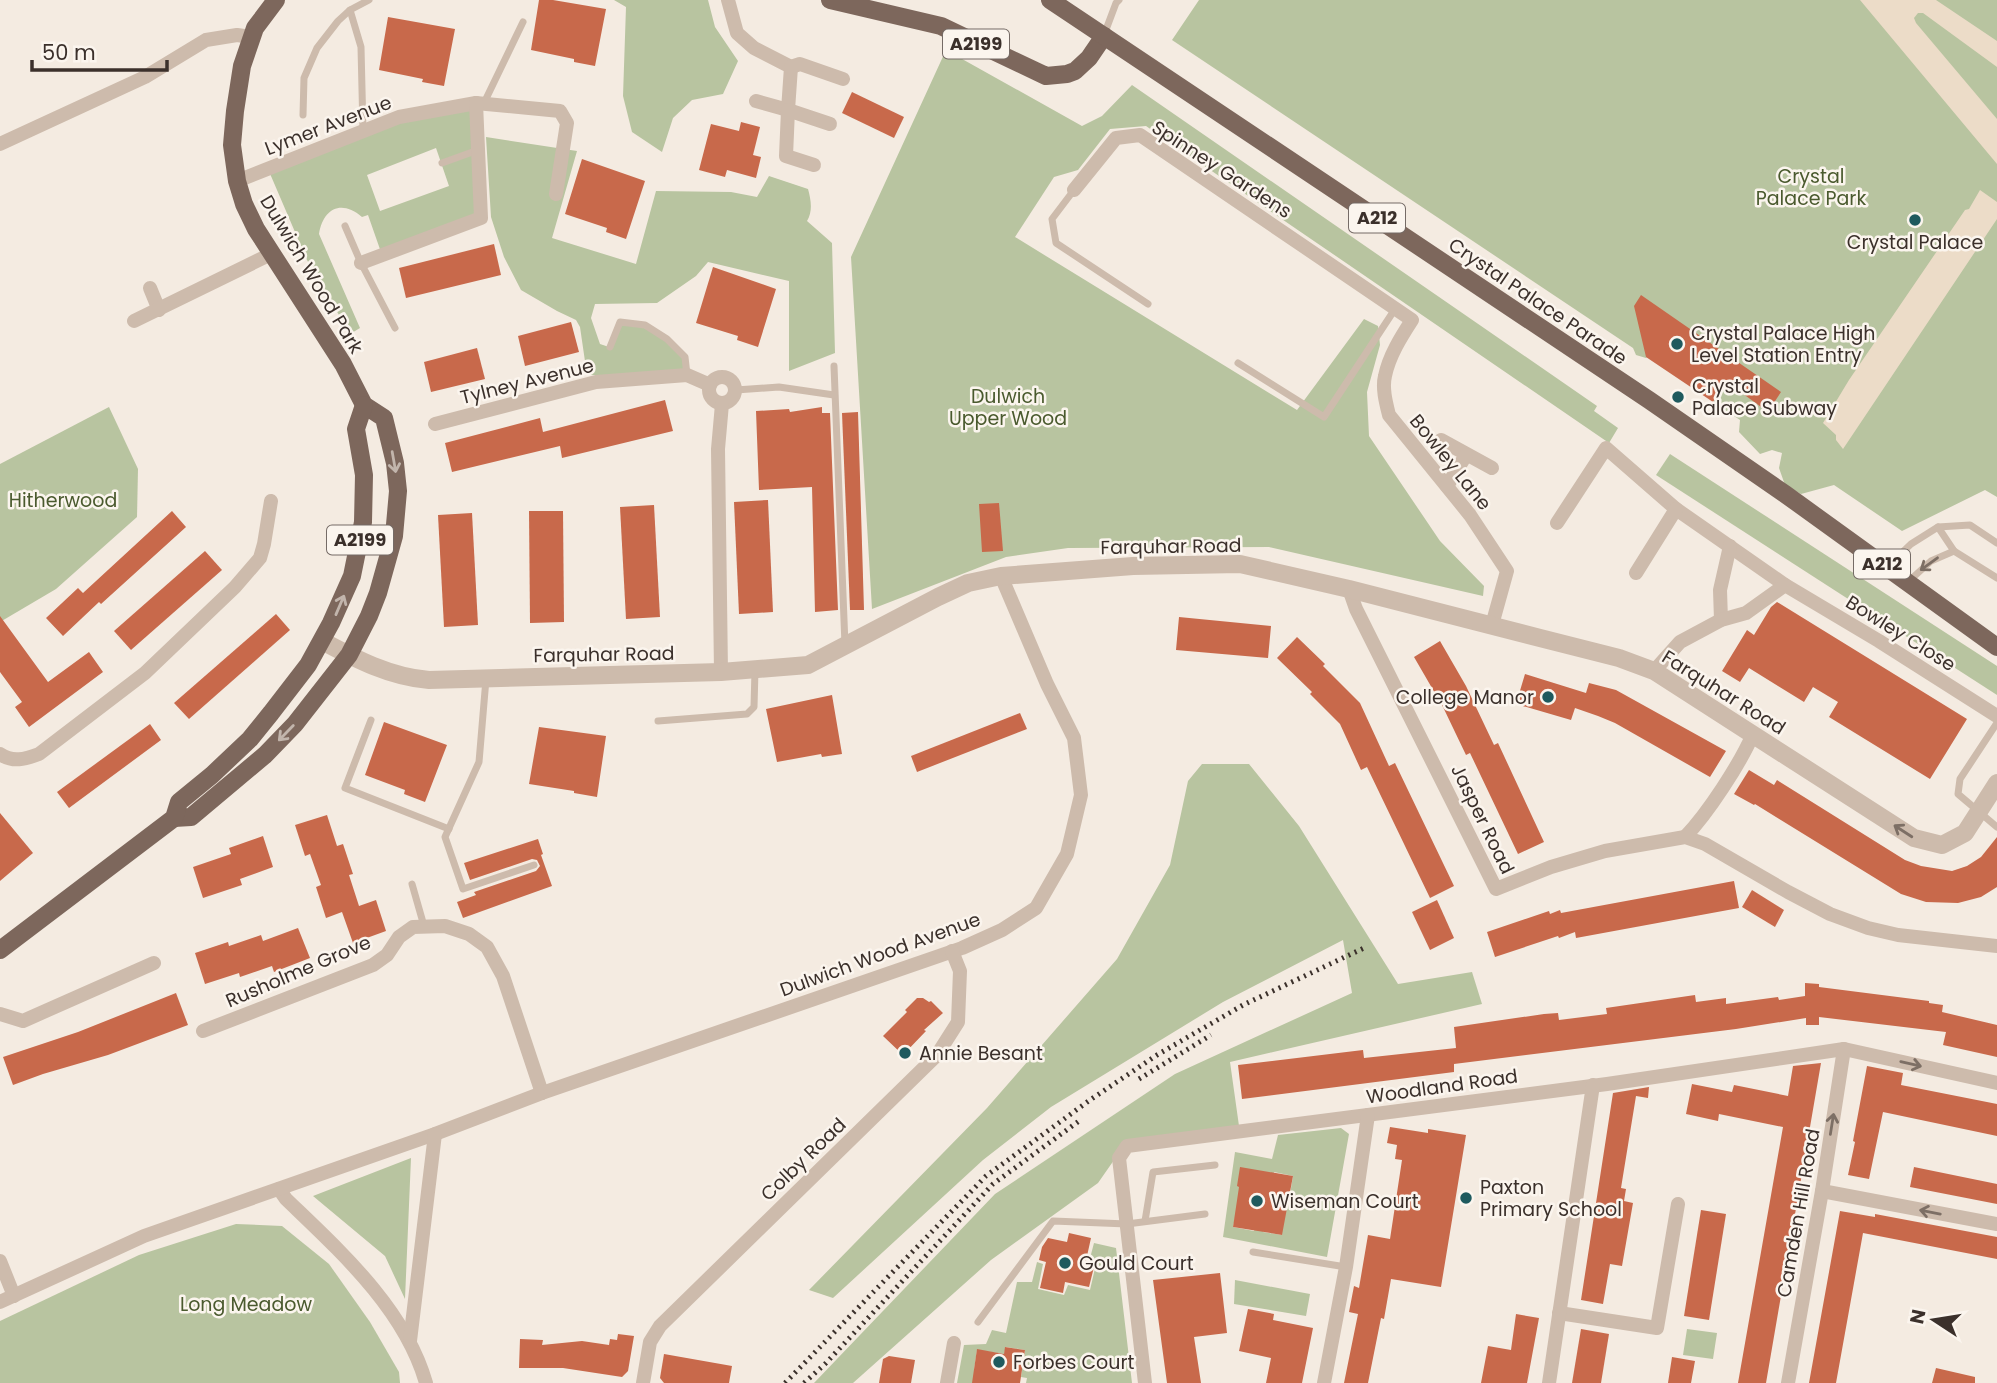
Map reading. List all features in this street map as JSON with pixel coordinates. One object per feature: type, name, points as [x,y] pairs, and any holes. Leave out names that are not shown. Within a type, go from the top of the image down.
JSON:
[{"type":"main road","name":"A2199","points":[[251,37],[264,14],[276,0]]},
{"type":"main road","name":"A2199","points":[[830,0],[941,26],[1046,76],[1075,71],[1104,36]]},
{"type":"main road","name":"Crystal Palace Parade","points":[[1050,0],[1660,408],[1785,494],[1997,647]]},
{"type":"main road","name":"Dulwich Wood Park","points":[[0,950],[174,818],[191,817],[243,776],[295,724],[349,655],[378,593],[394,537],[398,491],[395,463],[384,418],[364,405],[337,355],[271,254],[244,204],[237,181],[232,145],[234,111],[242,66],[251,37]]},
{"type":"main road","name":"Dulwich Wood Park","points":[[174,818],[179,802],[212,775],[257,731],[295,682],[322,641],[352,576],[360,541],[365,498],[356,429],[364,405]]},
{"type":"street","points":[[728,0],[737,33],[754,48],[792,67],[800,64],[843,79]]},
{"type":"street","points":[[0,144],[145,77],[206,40],[237,35],[251,37]]},
{"type":"street","points":[[792,67],[786,156],[814,165]]},
{"type":"street","points":[[756,101],[830,124]]},
{"type":"street","points":[[361,263],[481,218],[478,150],[480,103]]},
{"type":"street","name":"Lymer Avenue","points":[[237,181],[399,117],[480,103],[560,111],[567,123],[556,194]]},
{"type":"street","name":"Spinney Gardens","points":[[1074,190],[1116,138],[1140,135],[1412,320]]},
{"type":"street","points":[[134,321],[271,254]]},
{"type":"street","points":[[150,288],[159,310]]},
{"type":"street","name":"Bowley Lane","points":[[1412,320],[1398,343],[1385,377],[1389,415],[1470,515],[1507,571],[1492,625]]},
{"type":"street","name":"Tylney Avenue","points":[[435,424],[596,382],[687,375],[710,385],[717,378],[727,377],[732,380],[736,390]]},
{"type":"street","points":[[710,385],[712,400],[722,404],[732,400],[736,390]]},
{"type":"street","points":[[721,672],[719,449],[722,404]]},
{"type":"street","points":[[1441,440],[1493,468]]},
{"type":"street","name":"Bowley Close","points":[[1557,523],[1606,448],[1676,509],[1784,585],[1997,716]]},
{"type":"street","points":[[1447,486],[1466,455]]},
{"type":"street","points":[[0,754],[5,758],[24,759],[39,754],[145,673],[235,587],[260,558],[271,501]]},
{"type":"street","points":[[1636,573],[1676,509]]},
{"type":"street","points":[[1721,620],[1720,590],[1730,546]]},
{"type":"street","name":"Farquhar Road","points":[[322,641],[397,675],[417,679],[721,672],[808,665],[968,583],[1002,576],[1133,566],[1240,564],[1492,625],[1619,658],[1654,671],[1914,838],[1942,845],[1965,833],[1997,783]]},
{"type":"street","name":"Dulwich Wood Avenue","points":[[0,1302],[144,1236],[435,1134],[542,1093],[952,951],[1002,930],[1036,908],[1068,854],[1081,795],[1074,738],[1002,576]]},
{"type":"street","points":[[1654,671],[1680,642],[1721,620],[1746,613],[1784,585]]},
{"type":"street","name":"Jasper Road","points":[[1349,589],[1356,609],[1496,889],[1595,853],[1685,837]]},
{"type":"street","points":[[1753,734],[1727,779],[1685,837],[1705,844],[1830,914],[1868,928],[1898,935],[1997,946]]},
{"type":"street","points":[[424,927],[445,926],[469,934],[487,947],[503,976],[542,1093]]},
{"type":"street","name":"Rusholme Grove","points":[[203,1031],[373,965],[387,955],[399,937],[413,927],[424,927]]},
{"type":"street","name":"Colby Road","points":[[643,1383],[650,1342],[660,1326],[937,1055],[958,1022],[960,971],[952,951]]},
{"type":"street","points":[[0,1014],[23,1021],[154,963]]},
{"type":"street","name":"Woodland Road","points":[[1145,1383],[1119,1158],[1127,1146],[1593,1086],[1844,1049],[1997,1083]]},
{"type":"street","name":"Camden Hill Road","points":[[1788,1383],[1844,1049]]},
{"type":"street","points":[[1549,1383],[1593,1086]]},
{"type":"street","points":[[1324,1383],[1346,1267],[1368,1115]]},
{"type":"street","points":[[410,1341],[435,1134]]},
{"type":"street","points":[[279,1189],[359,1270],[410,1341],[426,1383]]},
{"type":"street","points":[[1822,1191],[1997,1224]]},
{"type":"street","points":[[1559,1313],[1657,1328],[1678,1204]]},
{"type":"street","points":[[0,1261],[14,1296]]},
{"type":"street","points":[[947,1383],[954,1343]]},
{"type":"lane","points":[[303,115],[304,78],[317,48],[338,21],[350,10],[369,0]]},
{"type":"lane","points":[[1104,36],[1118,1]]},
{"type":"lane","points":[[350,10],[361,47],[363,131]]},
{"type":"lane","points":[[480,103],[523,22]]},
{"type":"lane","points":[[442,163],[478,150]]},
{"type":"lane","name":"Spinney Gardens","points":[[1074,190],[1052,219],[1056,243],[1148,304]]},
{"type":"lane","points":[[345,226],[395,328]]},
{"type":"lane","points":[[1238,363],[1324,417],[1395,309]]},
{"type":"lane","points":[[610,347],[620,322],[645,325],[667,339],[685,357],[687,375]]},
{"type":"lane","points":[[834,366],[845,646]]},
{"type":"lane","points":[[736,390],[779,387],[834,396]]},
{"type":"lane","points":[[1887,567],[1911,544],[1938,527],[1970,525],[1997,543]]},
{"type":"lane","points":[[1938,527],[1954,551],[1997,578]]},
{"type":"lane","points":[[1908,582],[1931,561],[1954,551]]},
{"type":"lane","points":[[658,721],[747,714],[754,707],[755,669]]},
{"type":"lane","points":[[486,678],[479,762],[445,837],[463,888],[534,865]]},
{"type":"lane","points":[[371,720],[345,788],[449,830]]},
{"type":"lane","points":[[1997,723],[1960,779],[1958,787],[1958,794],[1997,827]]},
{"type":"lane","points":[[412,884],[424,927]]},
{"type":"lane","points":[[1145,1221],[1153,1172],[1215,1166]]},
{"type":"lane","points":[[978,1322],[1053,1221],[1126,1224],[1205,1214]]},
{"type":"lane","points":[[1253,1252],[1346,1267]]},
{"type":"green space","points":[[614,0],[708,0],[715,27],[738,61],[723,94],[692,100],[673,118],[662,152],[632,132],[623,96],[626,7]]},
{"type":"green space","name":"Crystal Palace Park","points":[[1199,0],[1997,0],[1997,497],[1985,490],[1902,531],[1834,485],[1801,494],[1785,485],[1779,468],[1782,453],[1772,450],[1760,454],[1739,432],[1740,420],[1713,402],[1726,388],[1735,388],[1745,395],[1753,388],[1653,351],[1646,358],[1636,355],[1633,348],[1172,40]]},
{"type":"green space","name":"Dulwich Upper Wood","points":[[946,50],[1082,126],[1102,116],[1132,85],[1597,406],[1594,411],[1618,428],[1609,443],[1146,126],[1110,129],[1078,170],[1054,177],[1015,237],[1297,410],[1364,319],[1378,326],[1380,345],[1367,392],[1369,436],[1440,541],[1484,586],[1483,596],[1269,547],[1068,548],[1006,557],[872,609],[851,257]]},
{"type":"green space","points":[[476,103],[481,218],[382,255],[368,215],[362,217],[340,208],[329,213],[324,218],[319,234],[360,328],[350,334],[307,260],[268,169],[399,117]],"holes":[[[436,148],[449,186],[380,211],[367,175]]]},
{"type":"green space","points":[[486,137],[577,151],[552,238],[636,264],[656,191],[731,192],[757,197],[769,176],[808,189],[811,205],[807,221],[832,243],[835,353],[789,371],[789,281],[708,262],[696,276],[657,303],[595,304],[591,318],[600,344],[609,347],[620,322],[645,325],[685,357],[687,375],[587,375],[580,327],[576,320],[521,290],[504,257],[491,217]]},
{"type":"green space","name":"Hitherwood","points":[[109,407],[138,469],[137,517],[56,589],[0,622],[0,464]]},
{"type":"green space","points":[[1670,454],[1997,666],[1997,695],[1656,475]]},
{"type":"green space","points":[[1202,764],[1249,764],[1299,826],[1398,984],[1472,972],[1482,1004],[1230,1062],[1239,1126],[1128,1140],[1098,1183],[991,1260],[853,1383],[814,1383],[995,1194],[1175,1074],[1352,993],[1343,940],[1223,1002],[1051,1107],[983,1160],[833,1298],[809,1290],[987,1108],[1117,959],[1170,865],[1188,781]]},
{"type":"green space","points":[[1341,1128],[1349,1134],[1327,1257],[1223,1237],[1235,1152],[1272,1159],[1278,1135]],"holes":[[[1274,1172],[1293,1176],[1290,1194],[1277,1192],[1282,1235],[1263,1232],[1265,1219],[1257,1218],[1254,1231],[1233,1227],[1242,1187],[1272,1184]]]},
{"type":"green space","points":[[411,1158],[405,1299],[385,1256],[313,1196]]},
{"type":"green space","name":"Long Meadow","points":[[236,1224],[282,1226],[329,1264],[370,1322],[399,1372],[400,1383],[0,1383],[0,1321],[139,1255]]},
{"type":"green space","points":[[1094,1243],[1116,1248],[1132,1383],[1026,1383],[1027,1378],[1021,1377],[1025,1350],[1006,1347],[1004,1354],[977,1350],[974,1370],[976,1383],[957,1383],[964,1345],[986,1344],[992,1330],[1006,1333],[1017,1282],[1032,1282],[1037,1262],[1043,1264],[1038,1289],[1064,1295],[1068,1285],[1090,1290],[1096,1264],[1089,1262]]},
{"type":"green space","points":[[1235,1280],[1310,1294],[1306,1316],[1234,1304]]},
{"type":"green space","points":[[1687,1329],[1717,1333],[1713,1359],[1683,1355]]},
{"type":"shaded area","points":[[1860,0],[1936,0],[1997,41],[1997,67],[1923,13],[1918,13],[1914,18],[1997,119],[1997,164]]},
{"type":"shaded area","points":[[1980,190],[1997,202],[1997,219],[1843,449],[1836,440],[1836,435],[1823,423],[1849,380]]},
{"type":"building","points":[[539,0],[606,9],[595,66],[531,50]]},
{"type":"building","points":[[388,17],[455,29],[444,86],[379,70]]},
{"type":"building","points":[[852,92],[904,117],[894,138],[842,113]]},
{"type":"building","points":[[741,122],[760,127],[753,155],[761,157],[756,178],[727,170],[725,177],[699,170],[711,124],[739,131]]},
{"type":"building","points":[[582,159],[645,181],[626,239],[606,232],[607,228],[565,214]]},
{"type":"building","points":[[494,244],[501,275],[406,298],[399,268]]},
{"type":"building","points":[[713,267],[776,289],[758,347],[737,340],[738,336],[696,323]]},
{"type":"building","name":"Crystal Palace High Level Station Entry","points":[[1641,295],[1781,392],[1768,412],[1735,388],[1726,388],[1713,402],[1646,357],[1634,306]]},
{"type":"building","points":[[571,322],[579,352],[525,366],[518,336]]},
{"type":"building","points":[[477,348],[485,379],[431,392],[424,362]]},
{"type":"building","points":[[665,400],[673,431],[562,458],[560,446],[452,472],[445,443],[540,418],[543,432]]},
{"type":"building","points":[[822,407],[822,413],[830,413],[838,610],[815,612],[812,487],[759,490],[756,411],[789,409],[790,412]]},
{"type":"building","points":[[858,412],[864,610],[850,610],[842,413]]},
{"type":"building","points":[[768,500],[773,612],[739,614],[734,502]]},
{"type":"building","points":[[999,503],[1003,551],[982,552],[979,504]]},
{"type":"building","points":[[654,505],[660,617],[626,619],[620,507]]},
{"type":"building","points":[[172,511],[186,527],[63,636],[46,618],[78,588],[83,593]]},
{"type":"building","points":[[529,511],[563,511],[564,622],[530,623]]},
{"type":"building","points":[[472,513],[478,625],[444,627],[438,515]]},
{"type":"building","points":[[205,551],[222,570],[131,650],[114,631]]},
{"type":"building","points":[[1777,602],[1967,719],[1930,779],[1829,717],[1838,702],[1813,687],[1804,702],[1749,668],[1740,682],[1722,671],[1747,630],[1754,635]]},
{"type":"building","points":[[276,614],[290,630],[189,719],[174,703]]},
{"type":"building","points":[[0,616],[48,682],[89,652],[103,672],[29,727],[15,707],[22,702],[0,672]]},
{"type":"building","points":[[1179,617],[1271,626],[1268,658],[1176,650]]},
{"type":"building","points":[[1297,637],[1360,703],[1389,766],[1395,763],[1454,886],[1430,898],[1367,767],[1361,770],[1340,724],[1277,658]]},
{"type":"building","points":[[1440,641],[1466,686],[1494,745],[1498,743],[1544,842],[1518,854],[1470,753],[1466,755],[1443,707],[1414,657]]},
{"type":"building","points":[[1525,674],[1586,693],[1589,683],[1616,690],[1726,751],[1710,777],[1598,716],[1575,708],[1571,720],[1516,704]]},
{"type":"building","points":[[832,695],[842,754],[822,757],[821,754],[777,762],[766,709]]},
{"type":"building","points":[[1020,713],[1027,729],[917,772],[911,756]]},
{"type":"building","points":[[384,722],[447,745],[425,802],[404,794],[405,790],[365,775]]},
{"type":"building","points":[[150,724],[161,740],[69,808],[57,792]]},
{"type":"building","points":[[539,727],[606,736],[597,797],[529,784]]},
{"type":"building","points":[[1749,770],[1774,785],[1777,780],[1905,860],[1921,866],[1952,871],[1967,866],[1981,857],[1997,837],[1997,887],[1981,897],[1958,903],[1926,902],[1901,894],[1755,804],[1734,794]]},
{"type":"building","points":[[0,813],[33,853],[0,881]]},
{"type":"building","points":[[327,815],[337,846],[343,844],[353,874],[349,875],[359,906],[376,900],[386,931],[353,943],[342,912],[326,918],[316,887],[321,885],[310,854],[305,856],[295,825]]},
{"type":"building","points":[[263,836],[273,867],[240,879],[242,885],[203,898],[193,867],[231,854],[229,848]]},
{"type":"building","points":[[538,839],[552,886],[463,918],[457,902],[476,895],[474,892],[536,871],[540,866],[537,860],[532,859],[470,880],[464,863]]},
{"type":"building","points":[[1734,881],[1739,908],[1576,938],[1575,932],[1495,957],[1487,932],[1549,911],[1550,914],[1560,910],[1561,913]]},
{"type":"building","points":[[1752,890],[1784,910],[1775,927],[1742,907]]},
{"type":"building","points":[[1437,900],[1454,938],[1430,950],[1412,912]]},
{"type":"building","points":[[298,928],[310,958],[274,972],[272,966],[240,977],[239,973],[205,984],[195,953],[228,942],[229,946],[261,935],[263,941]]},
{"type":"building","points":[[1805,983],[1929,1001],[1943,1005],[1942,1012],[1997,1025],[1997,1057],[1943,1045],[1946,1032],[1819,1017],[1819,1025],[1806,1025],[1806,1018],[1454,1064],[1454,1072],[1242,1099],[1238,1065],[1363,1050],[1364,1058],[1456,1048],[1454,1027],[1544,1014],[1558,1013],[1559,1020],[1607,1014],[1606,1008],[1695,995],[1696,1002],[1726,998],[1726,1004],[1778,997],[1779,1000],[1805,996]]},
{"type":"building","points":[[176,993],[188,1025],[108,1055],[13,1085],[3,1057],[78,1032]]},
{"type":"building","points":[[917,998],[931,1001],[943,1013],[903,1055],[883,1036]]},
{"type":"building","points":[[1821,1063],[1766,1383],[1738,1383],[1783,1127],[1719,1114],[1718,1121],[1686,1114],[1692,1084],[1732,1092],[1734,1085],[1788,1096],[1793,1066]]},
{"type":"building","points":[[1867,1066],[1903,1073],[1901,1085],[1997,1104],[1997,1136],[1883,1112],[1869,1179],[1848,1175]]},
{"type":"building","points":[[1649,1087],[1648,1098],[1636,1096],[1621,1188],[1626,1189],[1624,1201],[1633,1203],[1622,1266],[1610,1264],[1603,1304],[1581,1300],[1613,1093]]},
{"type":"building","points":[[1390,1127],[1466,1135],[1441,1287],[1391,1279],[1368,1383],[1344,1383],[1358,1314],[1349,1312],[1354,1286],[1359,1288],[1368,1235],[1390,1239],[1402,1160],[1395,1159],[1397,1145],[1387,1143]]},
{"type":"building","name":"Wiseman Court","points":[[1240,1167],[1293,1176],[1282,1235],[1233,1227]]},
{"type":"building","points":[[1914,1167],[1997,1184],[1997,1204],[1910,1187]]},
{"type":"building","points":[[1701,1210],[1726,1214],[1709,1320],[1684,1316]]},
{"type":"building","points":[[1840,1211],[1875,1217],[1875,1214],[1997,1237],[1997,1259],[1863,1233],[1836,1383],[1809,1383]]},
{"type":"building","name":"Gould Court","points":[[1069,1233],[1091,1238],[1085,1265],[1094,1267],[1089,1287],[1065,1282],[1063,1293],[1040,1288],[1046,1262],[1039,1260],[1042,1247],[1048,1238],[1067,1242]]},
{"type":"building","points":[[1220,1273],[1227,1333],[1194,1337],[1201,1383],[1167,1383],[1153,1280]]},
{"type":"building","points":[[1248,1309],[1274,1314],[1273,1320],[1313,1328],[1302,1383],[1266,1383],[1271,1358],[1239,1351]]},
{"type":"building","points":[[1516,1314],[1539,1318],[1527,1383],[1481,1383],[1488,1346],[1511,1350]]},
{"type":"building","points":[[1581,1329],[1609,1334],[1601,1383],[1572,1383]]},
{"type":"building","points":[[618,1334],[634,1336],[628,1371],[622,1377],[563,1368],[519,1368],[520,1339],[543,1340],[542,1345],[582,1341],[609,1345],[610,1339],[617,1340]]},
{"type":"building","name":"Forbes Court","points":[[1005,1347],[1025,1350],[1020,1383],[972,1383],[977,1349],[1004,1354]]},
{"type":"building","points":[[664,1354],[732,1366],[729,1383],[664,1383],[660,1378]]},
{"type":"building","points":[[889,1356],[915,1360],[911,1383],[879,1383],[883,1359]]},
{"type":"building","points":[[1672,1357],[1695,1361],[1691,1383],[1668,1383]]},
{"type":"building","points":[[1936,1368],[1975,1377],[1975,1383],[1932,1383]]},
{"type":"railway","points":[[785,1383],[986,1176],[1157,1055],[1243,1005],[1364,948]]},
{"type":"railway","points":[[1139,1079],[1211,1035]]},
{"type":"railway","points":[[804,1383],[826,1363],[993,1184],[1079,1121]]},
{"type":"place","name":"Crystal Palace","points":[[1915,220]]},
{"type":"place","name":"Crystal Palace High Level Station Entry","points":[[1677,344]]},
{"type":"place","name":"Crystal Palace Subway","points":[[1678,397]]},
{"type":"place","name":"College Manor","points":[[1548,697]]},
{"type":"place","name":"Annie Besant","points":[[905,1053]]},
{"type":"place","name":"Paxton Primary School","points":[[1466,1198]]},
{"type":"place","name":"Wiseman Court","points":[[1257,1201]]},
{"type":"place","name":"Gould Court","points":[[1065,1263]]},
{"type":"place","name":"Forbes Court","points":[[999,1362]]}]
